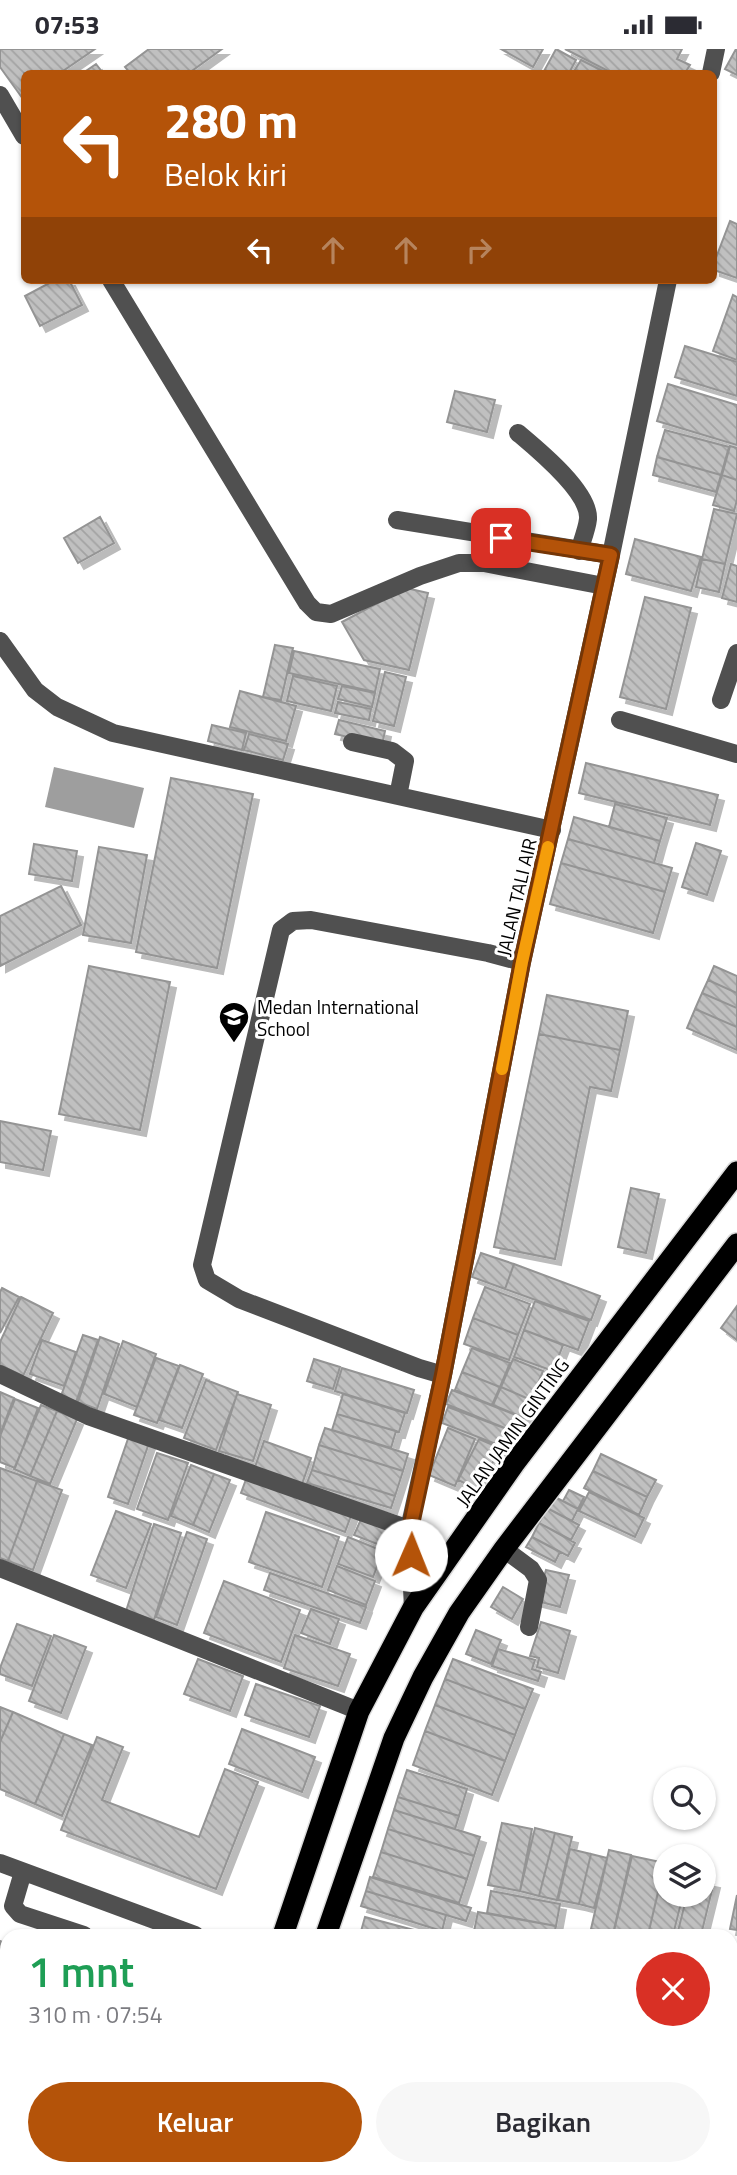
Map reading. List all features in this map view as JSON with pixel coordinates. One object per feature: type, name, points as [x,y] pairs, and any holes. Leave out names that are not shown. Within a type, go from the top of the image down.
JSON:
[{"type":"highway","name":"JALAN JAMIN GINTING","points":[[285,1929],[359,1711],[414,1608],[514,1464],[737,1172]]},
{"type":"highway","points":[[328,1929],[394,1738],[422,1677],[459,1613],[504,1549],[737,1244]]},
{"type":"street","points":[[712,70],[716,49]]},
{"type":"street","points":[[0,95],[21,131]]},
{"type":"street","points":[[113,284],[274,550],[307,603],[316,612],[331,614],[459,563],[484,563],[604,586]]},
{"type":"street","name":"JALAN TALI AIR","points":[[414,1608],[410,1529],[443,1375],[522,962],[667,284]]},
{"type":"street","points":[[518,433],[545,455],[578,492],[589,518],[579,551]]},
{"type":"street","points":[[397,520],[611,555]]},
{"type":"street","points":[[0,641],[35,690],[57,707],[113,733],[552,829]]},
{"type":"street","points":[[728,693],[737,653]]},
{"type":"street","points":[[620,720],[737,754]]},
{"type":"street","points":[[352,742],[392,751],[404,761],[398,796]]},
{"type":"street","points":[[443,1375],[239,1299],[207,1280],[202,1265],[281,930],[293,921],[311,920],[488,953],[522,962]]},
{"type":"street","points":[[0,1374],[88,1416],[410,1529]]},
{"type":"street","points":[[504,1549],[531,1569],[538,1580],[529,1627]]},
{"type":"street","points":[[0,1568],[359,1711]]},
{"type":"street","points":[[0,1863],[179,1929]]},
{"type":"street","points":[[23,1872],[13,1906],[20,1914],[66,1929]]},
{"type":"shaded area","points":[[54,767],[144,788],[134,828],[45,807]]},
{"type":"building","points":[[0,49],[95,49],[64,70],[21,70],[21,96],[0,67]]},
{"type":"building","points":[[149,49],[222,49],[193,70],[128,70],[125,67]]},
{"type":"building","points":[[501,49],[543,49],[533,67]]},
{"type":"building","points":[[556,49],[576,60],[571,70],[545,70]]},
{"type":"building","points":[[565,49],[682,49],[677,59],[690,65],[687,70],[606,70]]},
{"type":"building","points":[[737,49],[737,75],[725,69]]},
{"type":"building","points":[[581,60],[601,70],[575,70]]},
{"type":"building","points":[[96,64],[101,70],[87,70]]},
{"type":"building","points":[[730,221],[737,224],[737,278],[717,271],[717,255]]},
{"type":"building","points":[[48,284],[71,284],[82,305],[40,326],[25,296]]},
{"type":"building","points":[[733,295],[737,297],[737,360],[713,351]]},
{"type":"building","points":[[685,346],[737,362],[737,396],[675,377]]},
{"type":"building","points":[[668,384],[737,405],[737,445],[657,421]]},
{"type":"building","points":[[455,391],[495,400],[487,432],[447,422]]},
{"type":"building","points":[[665,430],[729,447],[721,475],[657,457]]},
{"type":"building","points":[[730,446],[737,448],[737,480],[722,475]]},
{"type":"building","points":[[657,457],[721,475],[716,492],[653,475]]},
{"type":"building","points":[[722,475],[737,480],[734,511],[713,505]]},
{"type":"building","points":[[714,509],[737,514],[725,564],[702,559]]},
{"type":"building","points":[[100,517],[114,543],[78,563],[64,538]]},
{"type":"building","points":[[635,539],[701,557],[691,591],[626,574]]},
{"type":"building","points":[[702,559],[725,564],[719,592],[696,587]]},
{"type":"building","points":[[731,564],[737,566],[737,602],[722,598]]},
{"type":"building","points":[[406,588],[428,593],[409,670],[364,660],[342,622]]},
{"type":"building","points":[[645,597],[691,608],[666,709],[620,697]]},
{"type":"building","points":[[275,645],[293,648],[281,700],[263,697]]},
{"type":"building","points":[[294,651],[380,669],[375,692],[289,673]]},
{"type":"building","points":[[385,672],[406,677],[394,726],[373,721]]},
{"type":"building","points":[[293,676],[337,686],[331,711],[287,701]]},
{"type":"building","points":[[342,686],[375,693],[372,707],[338,699]]},
{"type":"building","points":[[240,691],[296,706],[286,741],[230,727]]},
{"type":"building","points":[[338,702],[371,709],[369,720],[335,713]]},
{"type":"building","points":[[339,720],[385,731],[382,745],[335,734]]},
{"type":"building","points":[[212,725],[246,733],[242,750],[208,741]]},
{"type":"building","points":[[249,734],[288,744],[283,760],[244,750]]},
{"type":"building","points":[[586,763],[718,795],[710,825],[579,793]]},
{"type":"building","points":[[171,778],[253,794],[217,968],[136,952]]},
{"type":"building","points":[[615,804],[667,818],[660,841],[609,827]]},
{"type":"building","points":[[574,817],[660,841],[654,863],[568,839]]},
{"type":"building","points":[[568,839],[672,868],[665,892],[561,863]]},
{"type":"building","points":[[696,843],[721,851],[707,895],[682,887]]},
{"type":"building","points":[[34,844],[77,851],[72,881],[29,874]]},
{"type":"building","points":[[99,847],[147,855],[131,943],[83,935]]},
{"type":"building","points":[[561,863],[665,892],[653,933],[550,904]]},
{"type":"building","points":[[61,886],[81,925],[0,966],[0,916]]},
{"type":"building","points":[[89,966],[170,982],[140,1130],[59,1114]]},
{"type":"building","points":[[714,966],[737,976],[737,993],[708,980]]},
{"type":"building","points":[[708,980],[737,993],[737,1008],[702,993]]},
{"type":"building","points":[[702,993],[737,1008],[737,1027],[695,1009]]},
{"type":"building","points":[[547,995],[628,1011],[620,1050],[539,1034]]},
{"type":"building","points":[[695,1009],[737,1027],[737,1050],[687,1028]]},
{"type":"building","points":[[539,1034],[620,1050],[611,1091],[590,1087],[555,1259],[494,1247]]},
{"type":"building","points":[[0,1121],[51,1131],[43,1170],[0,1162]]},
{"type":"building","points":[[631,1188],[659,1194],[646,1253],[618,1247]]},
{"type":"building","points":[[481,1253],[514,1264],[505,1289],[472,1277]]},
{"type":"building","points":[[514,1264],[600,1296],[591,1320],[505,1289]]},
{"type":"building","points":[[485,1287],[530,1304],[518,1335],[473,1318]]},
{"type":"building","points":[[2,1288],[19,1297],[0,1333],[0,1292]]},
{"type":"building","points":[[21,1297],[53,1313],[23,1376],[0,1365],[0,1342]]},
{"type":"building","points":[[535,1301],[589,1321],[578,1350],[524,1330]]},
{"type":"building","points":[[737,1306],[737,1340],[721,1328]]},
{"type":"building","points":[[473,1318],[518,1335],[509,1360],[464,1344]]},
{"type":"building","points":[[524,1330],[563,1345],[553,1371],[514,1357]]},
{"type":"building","points":[[83,1335],[98,1340],[76,1402],[61,1396]]},
{"type":"building","points":[[100,1337],[119,1344],[97,1409],[78,1402]]},
{"type":"building","points":[[42,1340],[76,1352],[64,1386],[30,1374]]},
{"type":"building","points":[[123,1341],[156,1354],[137,1407],[104,1394]]},
{"type":"building","points":[[472,1348],[510,1363],[500,1387],[462,1372]]},
{"type":"building","points":[[156,1358],[179,1366],[157,1423],[134,1415]]},
{"type":"building","points":[[314,1359],[340,1367],[333,1389],[307,1381]]},
{"type":"building","points":[[513,1359],[543,1371],[531,1400],[501,1387]]},
{"type":"building","points":[[180,1365],[203,1374],[182,1428],[159,1420]]},
{"type":"building","points":[[342,1368],[414,1390],[407,1413],[335,1391]]},
{"type":"building","points":[[462,1372],[500,1387],[492,1405],[455,1390]]},
{"type":"building","points":[[206,1380],[238,1392],[216,1450],[184,1438]]},
{"type":"building","points":[[501,1387],[531,1400],[524,1418],[493,1405]]},
{"type":"building","points":[[452,1390],[521,1417],[515,1432],[446,1404]]},
{"type":"building","points":[[0,1392],[14,1398],[0,1434]]},
{"type":"building","points":[[237,1394],[271,1405],[253,1461],[219,1451]]},
{"type":"building","points":[[343,1394],[405,1413],[399,1432],[337,1414]]},
{"type":"building","points":[[15,1399],[38,1408],[15,1468],[0,1462],[0,1436]]},
{"type":"building","points":[[41,1405],[57,1411],[30,1476],[14,1469]]},
{"type":"building","points":[[448,1407],[512,1431],[506,1448],[442,1423]]},
{"type":"building","points":[[57,1411],[77,1419],[50,1484],[30,1476]]},
{"type":"building","points":[[337,1414],[396,1431],[391,1448],[332,1430]]},
{"type":"building","points":[[325,1428],[408,1454],[403,1471],[319,1445]]},
{"type":"building","points":[[448,1428],[475,1439],[455,1486],[429,1475]]},
{"type":"building","points":[[130,1433],[150,1440],[128,1504],[108,1497]]},
{"type":"building","points":[[479,1439],[500,1448],[479,1490],[458,1480]]},
{"type":"building","points":[[264,1441],[311,1458],[301,1487],[254,1470]]},
{"type":"building","points":[[319,1445],[403,1471],[395,1496],[312,1470]]},
{"type":"building","points":[[157,1453],[188,1463],[168,1520],[137,1509]]},
{"type":"building","points":[[601,1454],[656,1480],[647,1497],[593,1471]]},
{"type":"building","points":[[191,1465],[214,1474],[193,1525],[171,1516]]},
{"type":"building","points":[[0,1468],[37,1481],[8,1561],[0,1558]]},
{"type":"building","points":[[312,1470],[395,1496],[391,1508],[307,1483]]},
{"type":"building","points":[[593,1471],[647,1497],[639,1515],[584,1488]]},
{"type":"building","points":[[214,1474],[230,1480],[209,1532],[193,1525]]},
{"type":"building","points":[[248,1474],[352,1513],[345,1532],[241,1493]]},
{"type":"building","points":[[37,1481],[62,1490],[33,1570],[8,1561]]},
{"type":"building","points":[[569,1490],[584,1497],[578,1509],[563,1501]]},
{"type":"building","points":[[589,1492],[644,1518],[635,1537],[579,1511]]},
{"type":"building","points":[[553,1496],[578,1509],[572,1521],[547,1508]]},
{"type":"building","points":[[547,1508],[579,1525],[571,1540],[539,1523]]},
{"type":"building","points":[[116,1511],[151,1524],[126,1588],[91,1575]]},
{"type":"building","points":[[266,1512],[339,1537],[322,1587],[249,1562]]},
{"type":"building","points":[[362,1517],[397,1531],[390,1549],[354,1535]]},
{"type":"building","points":[[539,1523],[575,1543],[568,1556],[532,1537]]},
{"type":"building","points":[[154,1524],[181,1533],[154,1620],[126,1611]]},
{"type":"building","points":[[187,1532],[207,1539],[177,1625],[156,1617]]},
{"type":"building","points":[[348,1537],[383,1551],[373,1577],[338,1564]]},
{"type":"building","points":[[532,1537],[560,1552],[555,1562],[526,1547]]},
{"type":"building","points":[[337,1566],[375,1581],[366,1605],[328,1590]]},
{"type":"building","points":[[546,1570],[569,1575],[560,1607],[537,1601]]},
{"type":"building","points":[[270,1573],[366,1607],[360,1623],[264,1590]]},
{"type":"building","points":[[224,1581],[300,1610],[281,1662],[204,1633]]},
{"type":"building","points":[[503,1587],[523,1599],[512,1619],[491,1607]]},
{"type":"building","points":[[311,1609],[339,1619],[330,1644],[301,1633]]},
{"type":"building","points":[[541,1622],[570,1631],[558,1673],[537,1667],[539,1658],[530,1656]]},
{"type":"building","points":[[17,1624],[51,1636],[32,1686],[0,1674]]},
{"type":"building","points":[[476,1630],[501,1640],[491,1664],[466,1654]]},
{"type":"building","points":[[54,1635],[86,1647],[61,1713],[29,1701]]},
{"type":"building","points":[[295,1635],[350,1654],[338,1686],[284,1668]]},
{"type":"building","points":[[498,1649],[535,1660],[532,1669],[541,1672],[538,1681],[492,1666]]},
{"type":"building","points":[[198,1659],[243,1676],[230,1711],[184,1694]]},
{"type":"building","points":[[453,1659],[533,1689],[525,1709],[445,1679]]},
{"type":"building","points":[[445,1679],[525,1709],[515,1735],[435,1705]]},
{"type":"building","points":[[256,1684],[320,1706],[309,1737],[245,1715]]},
{"type":"building","points":[[435,1705],[515,1735],[505,1761],[425,1731]]},
{"type":"building","points":[[0,1707],[13,1712],[0,1742]]},
{"type":"building","points":[[13,1712],[64,1734],[35,1804],[0,1789],[0,1742]]},
{"type":"building","points":[[242,1729],[315,1757],[302,1792],[229,1764]]},
{"type":"building","points":[[425,1731],[505,1761],[492,1795],[413,1765]]},
{"type":"building","points":[[64,1734],[92,1745],[62,1816],[35,1804]]},
{"type":"building","points":[[97,1737],[123,1747],[102,1800],[199,1837],[225,1769],[258,1782],[216,1889],[61,1830]]},
{"type":"building","points":[[407,1770],[467,1789],[459,1816],[398,1797]]},
{"type":"building","points":[[398,1797],[459,1816],[455,1829],[394,1810]]},
{"type":"building","points":[[394,1810],[480,1837],[474,1856],[388,1829]]},
{"type":"building","points":[[502,1823],[532,1829],[520,1891],[488,1885]]},
{"type":"building","points":[[535,1828],[555,1833],[539,1896],[520,1891]]},
{"type":"building","points":[[388,1829],[474,1856],[467,1879],[381,1852]]},
{"type":"building","points":[[555,1833],[572,1837],[557,1900],[539,1896]]},
{"type":"building","points":[[570,1849],[591,1854],[579,1904],[558,1900]]},
{"type":"building","points":[[609,1850],[631,1855],[614,1929],[591,1929]]},
{"type":"building","points":[[381,1852],[467,1879],[459,1903],[373,1877]]},
{"type":"building","points":[[591,1854],[607,1858],[594,1908],[579,1904]]},
{"type":"building","points":[[632,1856],[653,1860],[655,1907],[649,1929],[614,1929]]},
{"type":"building","points":[[370,1877],[471,1908],[466,1921],[366,1891]]},
{"type":"building","points":[[366,1891],[446,1915],[442,1929],[436,1929],[361,1906]]},
{"type":"building","points":[[491,1891],[560,1904],[556,1926],[487,1913]]},
{"type":"building","points":[[737,1895],[737,1929],[730,1929]]},
{"type":"building","points":[[655,1907],[680,1907],[674,1929],[649,1929]]},
{"type":"building","points":[[684,1907],[708,1907],[702,1929],[678,1929]]},
{"type":"building","points":[[478,1912],[556,1926],[555,1929],[474,1929]]},
{"type":"building","points":[[365,1917],[410,1929],[362,1929]]},
{"type":"slow traffic","points":[[502,1069],[522,962],[548,847]]},
{"type":"place","name":"Medan International School","points":[[234,1044]]},
{"type":"route","points":[[411,1555],[410,1529],[443,1375],[522,962],[611,555],[501,538]]}]
